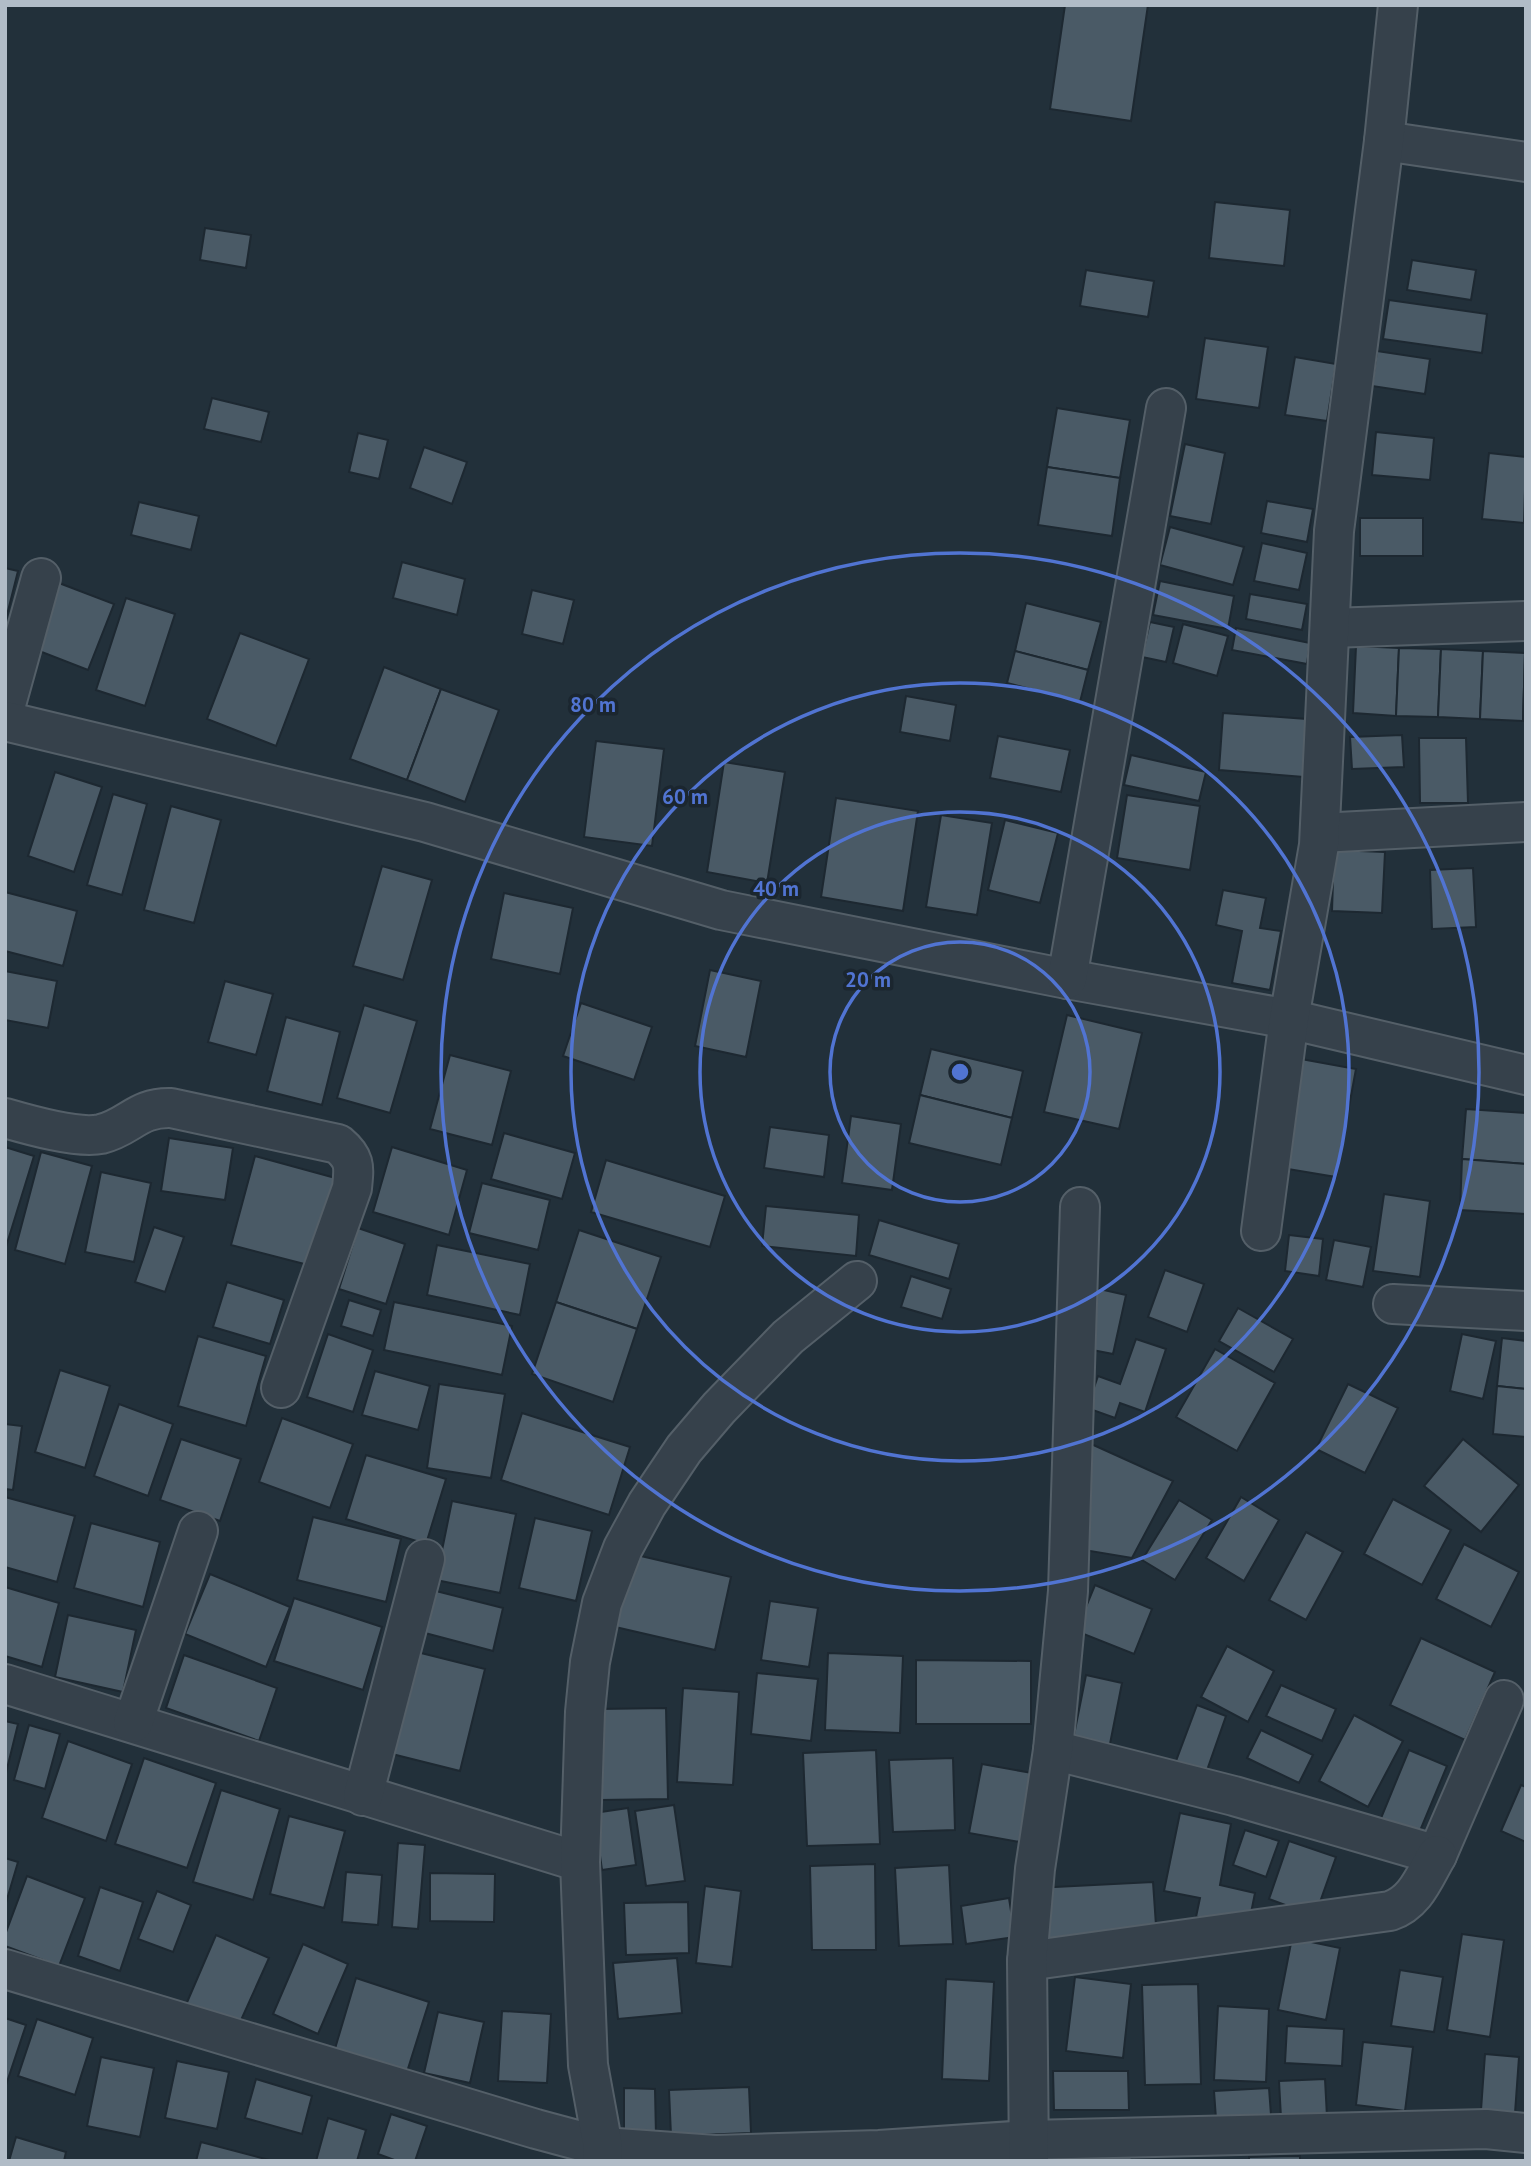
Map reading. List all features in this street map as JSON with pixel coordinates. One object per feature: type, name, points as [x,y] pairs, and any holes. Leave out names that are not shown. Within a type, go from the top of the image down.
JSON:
[{"type":"street","points":[[1261,1231],[1289,1019],[1320,845],[1334,531],[1384,141],[1398,5]]},
{"type":"street","points":[[1384,141],[1526,162]]},
{"type":"street","points":[[1067,979],[1166,408]]},
{"type":"street","points":[[5,708],[41,578]]},
{"type":"street","points":[[1331,628],[1526,621]]},
{"type":"street","points":[[5,721],[425,821],[721,910],[1067,979],[1289,1019],[1526,1075]]},
{"type":"street","points":[[1320,833],[1526,822]]},
{"type":"street","points":[[5,1118],[24,1124],[90,1135],[120,1127],[145,1110],[171,1108],[338,1144],[348,1153],[354,1166],[352,1188],[281,1388]]},
{"type":"street","points":[[1029,2150],[1027,1961],[1035,1869],[1053,1750],[1068,1591],[1080,1208]]},
{"type":"street","points":[[603,2154],[588,2064],[580,1862],[585,1712],[590,1662],[602,1603],[623,1548],[647,1504],[684,1450],[719,1408],[788,1337],[857,1281]]},
{"type":"street","points":[[1393,1304],[1526,1311]]},
{"type":"street","points":[[133,1723],[198,1531]]},
{"type":"street","points":[[363,1796],[425,1559]]},
{"type":"street","points":[[5,1684],[580,1862]]},
{"type":"street","points":[[1027,1961],[1400,1907],[1412,1899],[1437,1855],[1504,1700]]},
{"type":"street","points":[[1053,1750],[1234,1796],[1437,1855]]},
{"type":"street","points":[[5,1969],[523,2126],[603,2154],[1029,2150],[1486,2129],[1526,2133]]},
{"type":"building","points":[[1065,5],[1148,5],[1131,121],[1050,109]]},
{"type":"building","points":[[1215,202],[1290,210],[1284,266],[1209,258]]},
{"type":"building","points":[[205,228],[251,235],[246,268],[200,260]]},
{"type":"building","points":[[1412,260],[1476,270],[1471,300],[1407,290]]},
{"type":"building","points":[[1086,270],[1154,281],[1148,317],[1080,306]]},
{"type":"building","points":[[1389,300],[1487,314],[1482,353],[1383,339]]},
{"type":"building","points":[[1205,338],[1268,347],[1259,408],[1196,399]]},
{"type":"building","points":[[1377,351],[1430,359],[1425,394],[1372,386]]},
{"type":"building","points":[[1295,357],[1336,364],[1327,421],[1285,415]]},
{"type":"building","points":[[212,398],[269,412],[261,442],[204,429]]},
{"type":"building","points":[[1057,408],[1130,420],[1120,478],[1047,467]]},
{"type":"building","points":[[1376,432],[1434,438],[1430,480],[1372,475]]},
{"type":"building","points":[[358,433],[388,440],[379,479],[349,472]]},
{"type":"building","points":[[1185,444],[1225,453],[1211,524],[1170,516]]},
{"type":"building","points":[[424,447],[467,462],[452,504],[410,488]]},
{"type":"building","points":[[1489,453],[1526,457],[1524,523],[1482,519]]},
{"type":"building","points":[[1047,467],[1120,478],[1112,536],[1038,525]]},
{"type":"building","points":[[1267,501],[1313,509],[1307,542],[1261,533]]},
{"type":"building","points":[[139,502],[199,516],[191,550],[131,535]]},
{"type":"building","points":[[1360,518],[1423,518],[1423,556],[1360,556]]},
{"type":"building","points":[[1170,527],[1244,547],[1233,585],[1160,565]]},
{"type":"building","points":[[1262,543],[1307,553],[1299,590],[1254,581]]},
{"type":"building","points":[[402,562],[465,579],[457,615],[393,598]]},
{"type":"building","points":[[5,568],[18,571],[5,623]]},
{"type":"building","points":[[1160,581],[1234,596],[1228,629],[1153,615]]},
{"type":"building","points":[[59,583],[114,604],[88,670],[34,649]]},
{"type":"building","points":[[532,590],[574,600],[563,644],[522,634]]},
{"type":"building","points":[[1250,594],[1307,604],[1302,630],[1246,619]]},
{"type":"building","points":[[126,598],[175,614],[145,706],[96,690]]},
{"type":"building","points":[[1026,603],[1101,622],[1088,670],[1015,651]]},
{"type":"building","points":[[1150,622],[1174,627],[1166,662],[1142,657]]},
{"type":"building","points":[[1183,624],[1228,636],[1217,676],[1173,663]]},
{"type":"building","points":[[1236,628],[1310,643],[1307,664],[1232,650]]},
{"type":"building","points":[[240,633],[309,659],[276,746],[207,719]]},
{"type":"building","points":[[1356,646],[1399,648],[1396,716],[1353,713]]},
{"type":"building","points":[[1399,648],[1441,649],[1438,717],[1396,716]]},
{"type":"building","points":[[1441,649],[1483,651],[1480,719],[1438,717]]},
{"type":"building","points":[[1015,651],[1088,670],[1080,702],[1007,683]]},
{"type":"building","points":[[1483,651],[1525,653],[1523,721],[1480,719]]},
{"type":"building","points":[[1525,653],[1526,721],[1523,721]]},
{"type":"building","points":[[384,667],[441,689],[407,780],[350,759]]},
{"type":"building","points":[[441,689],[499,710],[465,802],[407,780]]},
{"type":"building","points":[[906,696],[956,705],[950,741],[900,732]]},
{"type":"building","points":[[1223,713],[1307,719],[1304,777],[1219,770]]},
{"type":"building","points":[[1402,735],[1404,767],[1352,769],[1350,737]]},
{"type":"building","points":[[998,736],[1070,750],[1061,792],[990,778]]},
{"type":"building","points":[[1419,738],[1466,738],[1468,803],[1420,803]]},
{"type":"building","points":[[596,741],[664,749],[652,846],[584,837]]},
{"type":"building","points":[[1131,755],[1206,772],[1199,801],[1124,785]]},
{"type":"building","points":[[724,762],[785,772],[767,883],[707,872]]},
{"type":"building","points":[[55,772],[102,787],[74,872],[28,856]]},
{"type":"building","points":[[113,794],[147,804],[122,895],[87,885]]},
{"type":"building","points":[[1127,795],[1200,806],[1190,870],[1117,858]]},
{"type":"building","points":[[836,798],[918,811],[903,911],[821,897]]},
{"type":"building","points":[[171,806],[221,820],[194,923],[144,910]]},
{"type":"building","points":[[941,815],[992,823],[977,915],[926,907]]},
{"type":"building","points":[[1005,820],[1058,833],[1040,903],[988,890]]},
{"type":"building","points":[[1334,850],[1385,852],[1382,913],[1332,911]]},
{"type":"building","points":[[382,866],[432,880],[403,980],[353,966]]},
{"type":"building","points":[[1473,868],[1476,927],[1432,929],[1430,870]]},
{"type":"building","points":[[1223,890],[1266,898],[1260,928],[1281,931],[1270,990],[1232,983],[1242,931],[1216,925]]},
{"type":"building","points":[[5,892],[77,911],[63,966],[5,951]]},
{"type":"building","points":[[504,893],[573,908],[560,974],[491,959]]},
{"type":"building","points":[[710,970],[761,981],[746,1057],[695,1046]]},
{"type":"building","points":[[5,971],[57,981],[48,1028],[5,1020]]},
{"type":"building","points":[[225,981],[273,994],[256,1055],[208,1042]]},
{"type":"building","points":[[581,1003],[652,1027],[634,1080],[563,1056]]},
{"type":"building","points":[[364,1005],[417,1021],[390,1113],[337,1098]]},
{"type":"building","points":[[1067,1015],[1142,1033],[1119,1129],[1044,1112]]},
{"type":"building","points":[[286,1017],[340,1032],[322,1105],[267,1091]]},
{"type":"building","points":[[931,1049],[1023,1071],[1012,1118],[920,1095]]},
{"type":"building","points":[[450,1055],[511,1071],[492,1145],[430,1129]]},
{"type":"building","points":[[1301,1059],[1356,1069],[1336,1177],[1282,1168]]},
{"type":"building","points":[[920,1095],[1012,1118],[1001,1165],[909,1143]]},
{"type":"building","points":[[1466,1109],[1526,1113],[1526,1164],[1462,1159]]},
{"type":"building","points":[[851,1116],[901,1124],[892,1190],[842,1183]]},
{"type":"building","points":[[770,1127],[829,1135],[824,1177],[764,1168]]},
{"type":"building","points":[[504,1133],[575,1153],[562,1199],[491,1179]]},
{"type":"building","points":[[169,1138],[233,1148],[225,1200],[161,1191]]},
{"type":"building","points":[[5,1147],[34,1156],[5,1250]]},
{"type":"building","points":[[392,1147],[467,1170],[449,1235],[373,1212]]},
{"type":"building","points":[[41,1152],[92,1166],[65,1264],[15,1250]]},
{"type":"building","points":[[255,1156],[339,1179],[316,1267],[231,1245]]},
{"type":"building","points":[[1462,1159],[1526,1164],[1526,1214],[1460,1210]]},
{"type":"building","points":[[606,1160],[725,1196],[710,1247],[591,1212]]},
{"type":"building","points":[[101,1172],[151,1183],[134,1262],[85,1252]]},
{"type":"building","points":[[482,1183],[550,1200],[538,1250],[469,1233]]},
{"type":"building","points":[[1384,1194],[1430,1201],[1420,1277],[1373,1271]]},
{"type":"building","points":[[766,1206],[859,1215],[856,1256],[762,1246]]},
{"type":"building","points":[[879,1220],[959,1244],[949,1279],[869,1255]]},
{"type":"building","points":[[154,1227],[184,1237],[165,1292],[135,1282]]},
{"type":"building","points":[[358,1228],[405,1244],[386,1304],[339,1289]]},
{"type":"building","points":[[579,1230],[661,1257],[637,1329],[556,1302]]},
{"type":"building","points":[[1289,1235],[1323,1239],[1319,1276],[1285,1271]]},
{"type":"building","points":[[1334,1240],[1371,1247],[1363,1287],[1326,1280]]},
{"type":"building","points":[[437,1245],[530,1264],[520,1315],[427,1295]]},
{"type":"building","points":[[1165,1270],[1204,1284],[1187,1332],[1148,1317]]},
{"type":"building","points":[[911,1276],[951,1289],[942,1319],[901,1307]]},
{"type":"building","points":[[227,1282],[284,1300],[270,1344],[213,1327]]},
{"type":"building","points":[[1095,1288],[1126,1295],[1113,1354],[1082,1348]]},
{"type":"building","points":[[349,1300],[381,1310],[373,1336],[341,1326]]},
{"type":"building","points":[[394,1302],[512,1326],[502,1375],[384,1350]]},
{"type":"building","points":[[556,1302],[637,1329],[613,1402],[532,1374]]},
{"type":"building","points":[[1238,1308],[1293,1339],[1274,1372],[1219,1341]]},
{"type":"building","points":[[328,1334],[373,1350],[353,1412],[307,1397]]},
{"type":"building","points":[[1462,1334],[1496,1341],[1483,1399],[1450,1391]]},
{"type":"building","points":[[198,1336],[266,1356],[246,1426],[178,1406]]},
{"type":"building","points":[[1502,1338],[1526,1341],[1526,1389],[1497,1386]]},
{"type":"building","points":[[1136,1339],[1166,1349],[1145,1412],[1120,1403],[1115,1418],[1087,1408],[1098,1376],[1120,1384]]},
{"type":"building","points":[[1215,1349],[1275,1383],[1237,1451],[1176,1417]]},
{"type":"building","points":[[60,1370],[110,1386],[85,1468],[35,1452]]},
{"type":"building","points":[[375,1371],[430,1386],[418,1430],[362,1415]]},
{"type":"building","points":[[439,1384],[505,1394],[491,1478],[427,1468]]},
{"type":"building","points":[[1348,1384],[1398,1408],[1365,1473],[1316,1449]]},
{"type":"building","points":[[1497,1386],[1526,1389],[1526,1437],[1493,1434]]},
{"type":"building","points":[[119,1404],[173,1424],[148,1496],[94,1476]]},
{"type":"building","points":[[522,1413],[630,1447],[609,1515],[501,1480]]},
{"type":"building","points":[[282,1418],[353,1444],[330,1508],[259,1482]]},
{"type":"building","points":[[5,1424],[22,1426],[13,1490],[5,1489]]},
{"type":"building","points":[[181,1439],[241,1459],[220,1521],[160,1500]]},
{"type":"building","points":[[1463,1439],[1519,1485],[1481,1532],[1424,1486]]},
{"type":"building","points":[[1089,1443],[1173,1481],[1132,1558],[1072,1548]]},
{"type":"building","points":[[366,1455],[446,1479],[426,1544],[346,1519]]},
{"type":"building","points":[[5,1497],[75,1516],[57,1582],[5,1567]]},
{"type":"building","points":[[1241,1497],[1279,1520],[1244,1581],[1206,1558]]},
{"type":"building","points":[[1393,1499],[1451,1530],[1422,1585],[1364,1554]]},
{"type":"building","points":[[1179,1500],[1212,1520],[1175,1580],[1142,1560]]},
{"type":"building","points":[[452,1501],[516,1514],[500,1593],[436,1580]]},
{"type":"building","points":[[313,1517],[401,1539],[386,1602],[297,1580]]},
{"type":"building","points":[[535,1518],[592,1531],[576,1601],[519,1588]]},
{"type":"building","points":[[91,1523],[160,1542],[143,1607],[74,1588]]},
{"type":"building","points":[[1306,1532],[1343,1552],[1306,1620],[1269,1600]]},
{"type":"building","points":[[1464,1544],[1519,1572],[1491,1627],[1436,1599]]},
{"type":"building","points":[[628,1553],[731,1577],[715,1650],[611,1626]]},
{"type":"building","points":[[210,1574],[290,1607],[266,1667],[185,1634]]},
{"type":"building","points":[[1095,1585],[1152,1609],[1134,1654],[1076,1631]]},
{"type":"building","points":[[5,1587],[59,1603],[42,1667],[5,1656]]},
{"type":"building","points":[[436,1591],[503,1608],[493,1651],[425,1633]]},
{"type":"building","points":[[294,1598],[382,1627],[363,1690],[274,1661]]},
{"type":"building","points":[[770,1601],[818,1608],[809,1667],[761,1660]]},
{"type":"building","points":[[68,1615],[136,1630],[123,1692],[55,1677]]},
{"type":"building","points":[[1421,1638],[1495,1672],[1465,1740],[1390,1705]]},
{"type":"building","points":[[1227,1646],[1274,1671],[1248,1722],[1201,1697]]},
{"type":"building","points":[[413,1651],[485,1669],[460,1771],[388,1753]]},
{"type":"building","points":[[828,1653],[903,1656],[900,1733],[825,1730]]},
{"type":"building","points":[[184,1655],[277,1688],[259,1741],[166,1708]]},
{"type":"building","points":[[916,1660],[1031,1661],[1031,1724],[916,1724]]},
{"type":"building","points":[[757,1673],[818,1679],[811,1741],[751,1734]]},
{"type":"building","points":[[1086,1675],[1122,1683],[1109,1749],[1073,1740]]},
{"type":"building","points":[[1281,1685],[1336,1709],[1322,1741],[1266,1716]]},
{"type":"building","points":[[683,1688],[739,1692],[733,1785],[677,1782]]},
{"type":"building","points":[[1197,1705],[1226,1716],[1206,1773],[1176,1761]]},
{"type":"building","points":[[666,1708],[668,1799],[600,1800],[598,1709]]},
{"type":"building","points":[[1354,1715],[1403,1741],[1368,1807],[1319,1781]]},
{"type":"building","points":[[5,1721],[18,1724],[5,1777]]},
{"type":"building","points":[[29,1725],[60,1734],[45,1789],[14,1780]]},
{"type":"building","points":[[1261,1730],[1313,1755],[1299,1783],[1247,1758]]},
{"type":"building","points":[[68,1741],[132,1764],[106,1841],[42,1818]]},
{"type":"building","points":[[876,1750],[880,1844],[807,1846],[803,1753]]},
{"type":"building","points":[[1409,1750],[1447,1766],[1417,1838],[1379,1823]]},
{"type":"building","points":[[144,1758],[216,1783],[187,1868],[115,1844]]},
{"type":"building","points":[[953,1758],[955,1830],[893,1832],[889,1760]]},
{"type":"building","points":[[982,1764],[1032,1773],[1020,1842],[969,1833]]},
{"type":"building","points":[[1521,1785],[1526,1787],[1526,1842],[1501,1831]]},
{"type":"building","points":[[221,1790],[280,1809],[253,1900],[193,1882]]},
{"type":"building","points":[[674,1805],[685,1881],[646,1886],[635,1811]]},
{"type":"building","points":[[628,1808],[636,1865],[602,1870],[594,1813]]},
{"type":"building","points":[[1180,1813],[1231,1824],[1220,1885],[1255,1893],[1248,1928],[1196,1917],[1200,1898],[1164,1891]]},
{"type":"building","points":[[289,1816],[345,1831],[324,1908],[270,1894]]},
{"type":"building","points":[[1245,1830],[1279,1841],[1266,1877],[1233,1865]]},
{"type":"building","points":[[1289,1841],[1336,1857],[1315,1916],[1269,1899]]},
{"type":"building","points":[[398,1843],[425,1845],[418,1929],[392,1927]]},
{"type":"building","points":[[5,1858],[18,1862],[5,1906]]},
{"type":"building","points":[[875,1864],[876,1950],[812,1950],[810,1866]]},
{"type":"building","points":[[949,1865],[953,1944],[899,1946],[895,1868]]},
{"type":"building","points":[[346,1872],[382,1875],[378,1925],[342,1922]]},
{"type":"building","points":[[430,1873],[495,1874],[494,1922],[430,1921]]},
{"type":"building","points":[[27,1876],[85,1898],[59,1966],[5,1946],[5,1935]]},
{"type":"building","points":[[1153,1882],[1157,1940],[1039,1947],[1035,1888]]},
{"type":"building","points":[[705,1886],[741,1891],[732,1967],[696,1963]]},
{"type":"building","points":[[100,1887],[143,1902],[120,1971],[78,1956]]},
{"type":"building","points":[[157,1891],[191,1905],[173,1952],[138,1939]]},
{"type":"building","points":[[1009,1898],[1015,1937],[966,1944],[961,1906]]},
{"type":"building","points":[[688,1902],[689,1953],[626,1955],[624,1903]]},
{"type":"building","points":[[1462,1934],[1504,1940],[1490,2037],[1447,2030]]},
{"type":"building","points":[[216,1935],[269,1958],[237,2029],[185,2007]]},
{"type":"building","points":[[1292,1938],[1340,1948],[1326,2020],[1278,2010]]},
{"type":"building","points":[[303,1944],[348,1964],[318,2034],[273,2014]]},
{"type":"building","points":[[677,1958],[682,2013],[618,2019],[613,1963]]},
{"type":"building","points":[[1400,1970],[1443,1977],[1434,2032],[1391,2026]]},
{"type":"building","points":[[1075,1977],[1131,1984],[1123,2058],[1066,2051]]},
{"type":"building","points":[[356,1978],[429,2002],[406,2075],[334,2052]]},
{"type":"building","points":[[946,1979],[994,1982],[989,2081],[942,2079]]},
{"type":"building","points":[[1198,1984],[1201,2084],[1145,2085],[1142,1985]]},
{"type":"building","points":[[1218,2006],[1269,2009],[1266,2082],[1214,2080]]},
{"type":"building","points":[[502,2011],[551,2014],[547,2083],[498,2081]]},
{"type":"building","points":[[438,2012],[484,2022],[470,2083],[424,2073]]},
{"type":"building","points":[[5,2018],[26,2025],[5,2088]]},
{"type":"building","points":[[37,2019],[93,2038],[75,2095],[18,2076]]},
{"type":"building","points":[[1287,2026],[1344,2029],[1342,2066],[1285,2063]]},
{"type":"building","points":[[1363,2042],[1413,2047],[1405,2111],[1356,2105]]},
{"type":"building","points":[[1485,2054],[1519,2057],[1515,2113],[1481,2110]]},
{"type":"building","points":[[101,2057],[154,2068],[140,2137],[87,2126]]},
{"type":"building","points":[[177,2061],[229,2072],[217,2129],[165,2118]]},
{"type":"building","points":[[1053,2071],[1128,2071],[1129,2110],[1054,2110]]},
{"type":"building","points":[[256,2079],[312,2096],[302,2134],[245,2118]]},
{"type":"building","points":[[1325,2079],[1327,2117],[1281,2118],[1279,2081]]},
{"type":"building","points":[[749,2087],[751,2133],[671,2136],[669,2090]]},
{"type":"building","points":[[624,2088],[655,2089],[656,2136],[624,2136]]},
{"type":"building","points":[[1269,2088],[1271,2115],[1216,2119],[1214,2091]]},
{"type":"building","points":[[391,2114],[427,2126],[415,2161],[397,2161],[378,2154]]},
{"type":"building","points":[[328,2118],[366,2130],[357,2161],[316,2161]]},
{"type":"building","points":[[16,2137],[66,2152],[64,2161],[9,2161]]},
{"type":"building","points":[[201,2142],[273,2161],[196,2161]]},
{"type":"building","points":[[1129,2144],[1132,2161],[1060,2161],[1059,2157]]},
{"type":"building","points":[[1300,2156],[1300,2161],[1249,2161],[1249,2157]]}]
